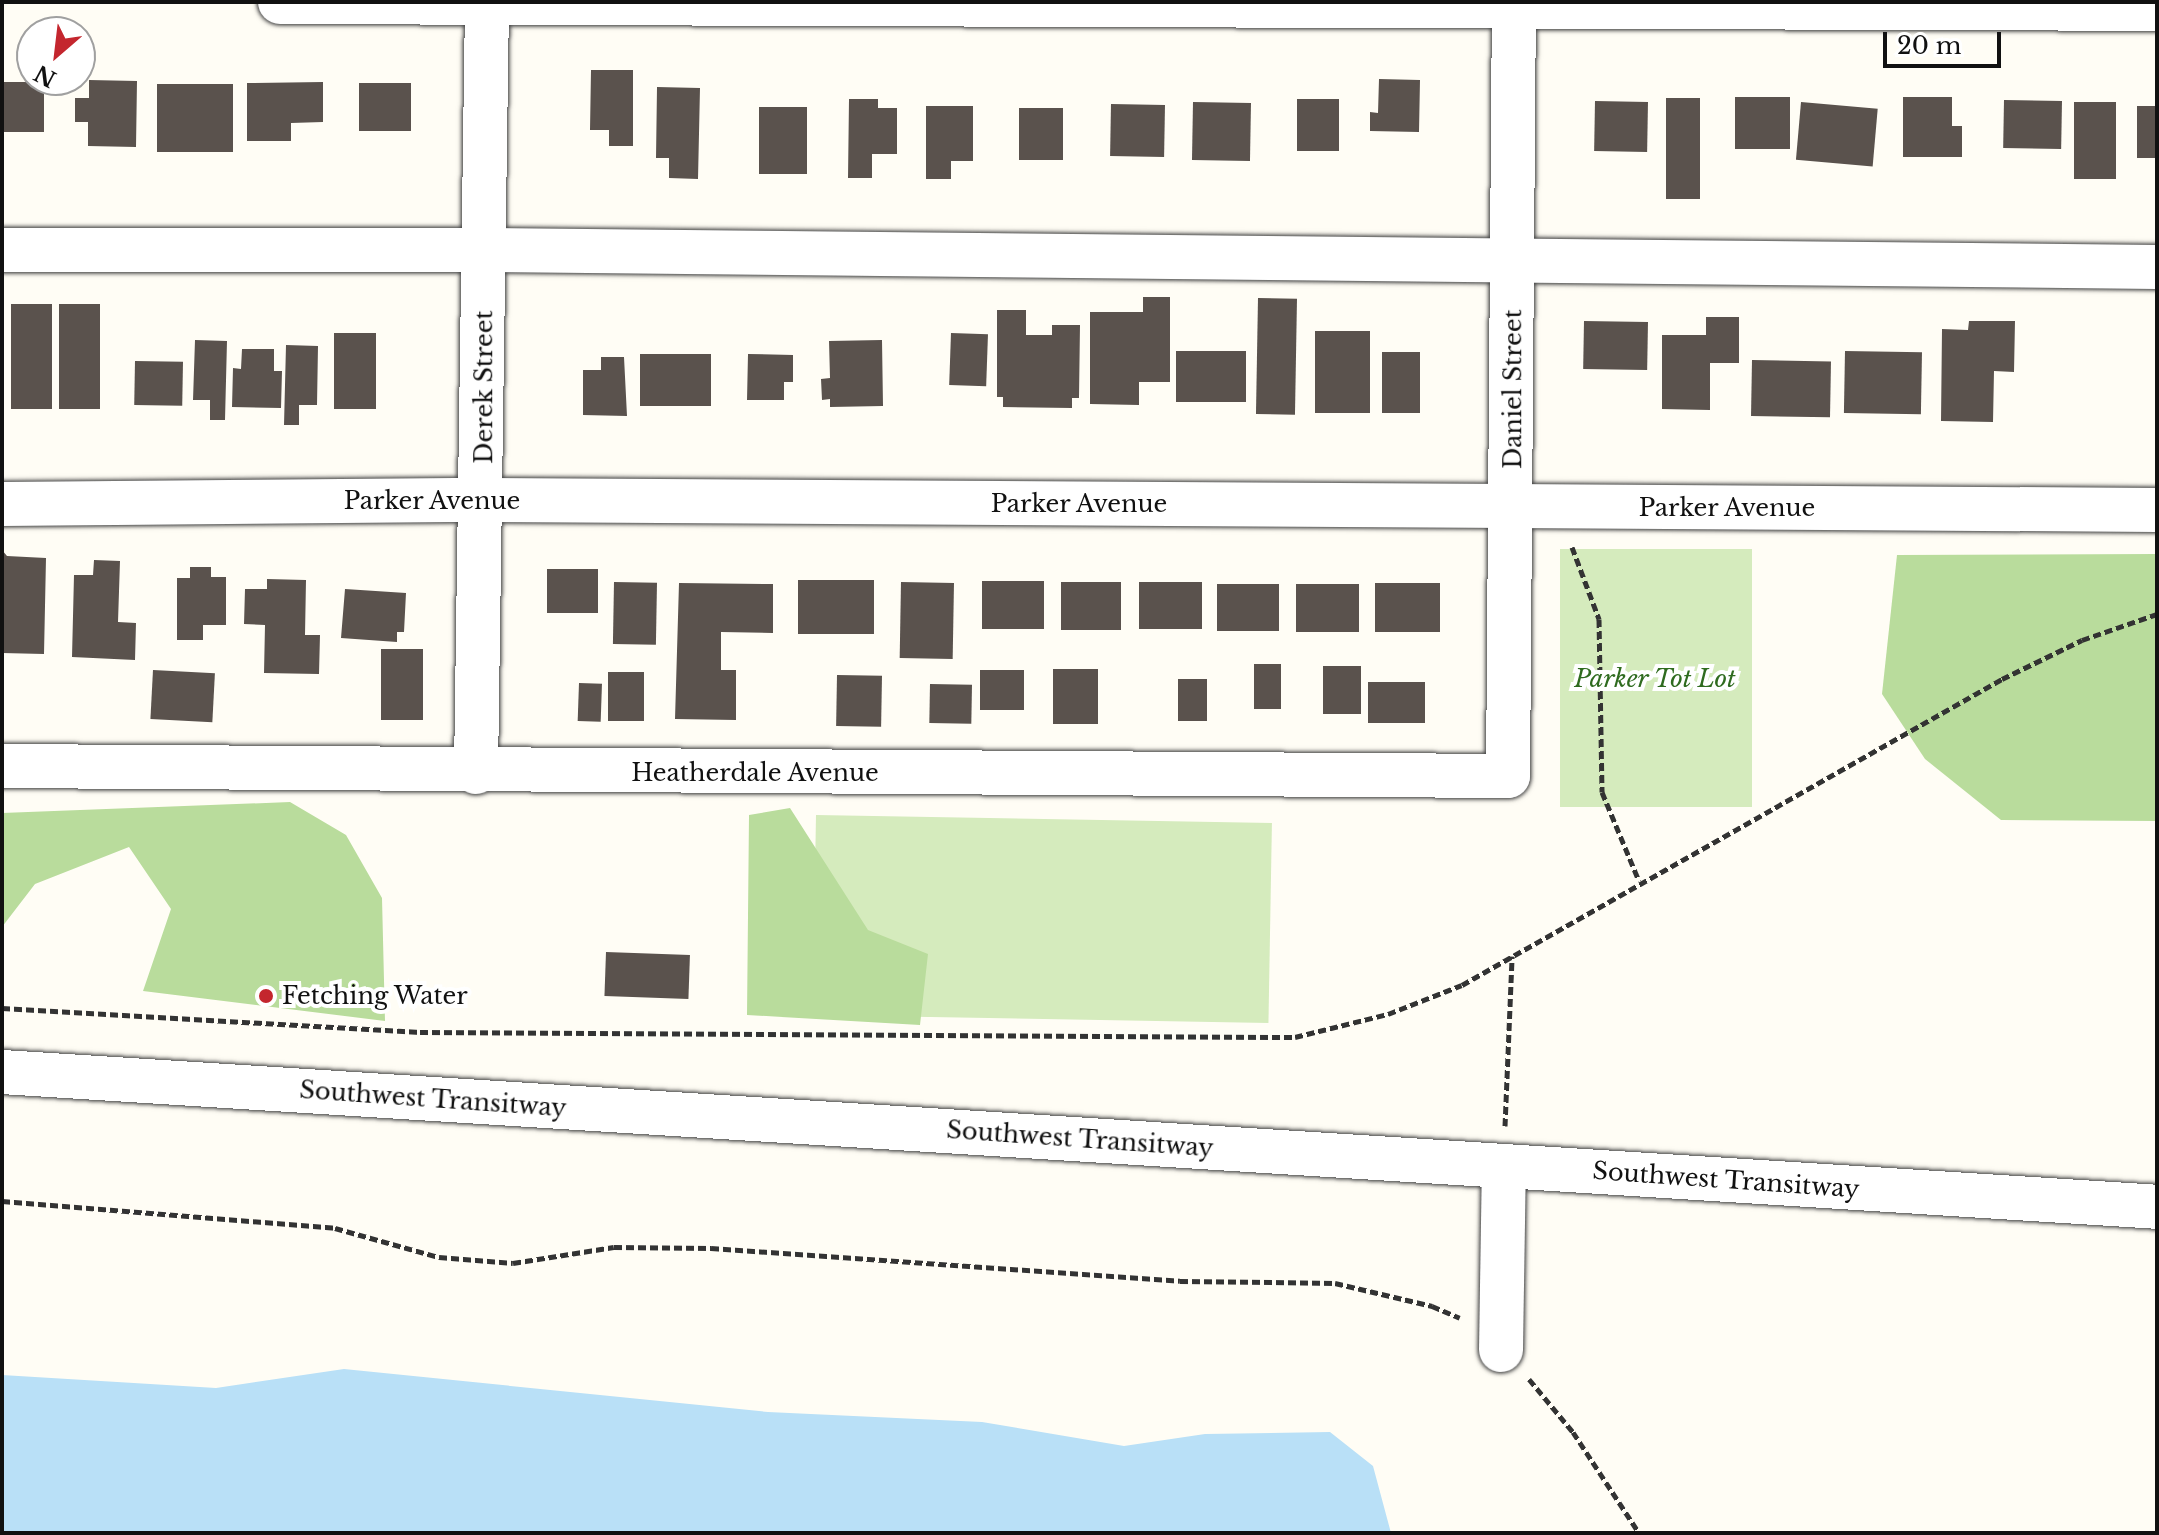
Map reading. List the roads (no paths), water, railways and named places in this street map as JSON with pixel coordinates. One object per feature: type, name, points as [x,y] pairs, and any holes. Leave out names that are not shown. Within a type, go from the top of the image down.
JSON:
[{"type":"street","points":[[280,2],[1514,3],[2157,9]]},
{"type":"street","name":"Derek Street","points":[[476,772],[483,500],[487,3]]},
{"type":"street","name":"Daniel Street","points":[[1508,776],[1514,3]]},
{"type":"street","points":[[2,250],[485,250],[1514,264],[2157,267]]},
{"type":"street","name":"Parker Avenue","points":[[2,504],[483,500],[2157,510]]},
{"type":"street","name":"Heatherdale Avenue","points":[[2,766],[476,772],[1508,776]]},
{"type":"street","name":"Southwest Transitway","points":[[2,1072],[2157,1207]]},
{"type":"street","points":[[1501,1350],[1504,1166]]},
{"type":"water","points":[[344,1369],[768,1412],[982,1422],[1124,1446],[1205,1434],[1330,1432],[1373,1466],[1391,1533],[2,1533],[2,1375],[216,1388]]},
{"type":"place","name":"Fetching Water","points":[[266,996]]},
{"type":"park label","name":"Parker Tot Lot","points":[[1655,679]]}]
